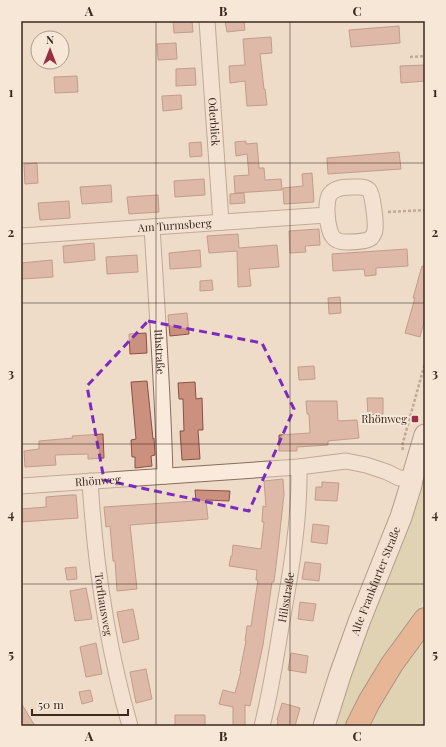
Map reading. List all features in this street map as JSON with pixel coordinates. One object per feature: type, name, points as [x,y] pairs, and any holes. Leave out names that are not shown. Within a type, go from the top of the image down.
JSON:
[{"type":"highway","points":[[357,726],[369,702],[392,664],[424,620]]},
{"type":"street","name":"Oderblick","points":[[207,21],[221,222]]},
{"type":"street","name":"Am Turmsberg","points":[[21,236],[327,215]]},
{"type":"street","name":"Ithstraße","points":[[152,228],[162,375],[166,476]]},
{"type":"street","name":"Alte Frankfurter Straße","points":[[324,726],[356,629],[401,517],[425,435]]},
{"type":"street","name":"Rhönweg","points":[[21,486],[299,467],[346,461],[366,465],[399,478],[412,479]]},
{"type":"street","name":"Hilsstraße","points":[[262,726],[274,672],[291,567],[298,508],[299,467]]},
{"type":"street","name":"Torfhausweg","points":[[90,481],[95,545],[103,606],[120,693],[130,726]]},
{"type":"path","points":[[410,56],[425,56]]},
{"type":"path","points":[[389,212],[425,210]]},
{"type":"path","points":[[404,452],[402,446],[425,363]]},
{"type":"highlighted area","points":[[148,321],[262,343],[294,409],[249,511],[104,480],[87,386]]},
{"type":"shaded area","points":[[425,476],[425,600],[388,649],[354,706],[345,726],[332,726],[353,664],[419,499]]},
{"type":"shaded area","points":[[425,632],[425,726],[365,726]]},
{"type":"building","points":[[173,21],[192,21],[193,32],[174,33]]},
{"type":"building","points":[[225,21],[244,21],[245,30],[227,32]]},
{"type":"building","points":[[399,26],[400,43],[351,47],[349,30]]},
{"type":"building","points":[[271,37],[272,53],[260,54],[267,105],[247,106],[245,81],[230,83],[229,66],[245,65],[243,39]]},
{"type":"building","points":[[176,43],[177,59],[158,60],[157,44]]},
{"type":"building","points":[[425,65],[425,81],[401,83],[400,66]]},
{"type":"building","points":[[195,68],[196,85],[176,86],[176,69]]},
{"type":"building","points":[[77,76],[78,92],[55,93],[54,77]]},
{"type":"building","points":[[181,95],[182,109],[163,111],[162,96]]},
{"type":"building","points":[[246,141],[246,144],[257,143],[259,168],[264,168],[265,180],[281,179],[282,190],[235,193],[234,176],[249,175],[247,154],[236,156],[235,142]]},
{"type":"building","points":[[201,142],[202,156],[190,157],[189,143]]},
{"type":"building","points":[[399,152],[401,169],[328,174],[327,158]]},
{"type":"building","points":[[37,163],[38,183],[25,184],[24,164]]},
{"type":"building","points":[[312,173],[314,202],[284,204],[283,188],[303,186],[302,174]]},
{"type":"building","points":[[204,179],[205,195],[175,197],[174,181]]},
{"type":"building","points":[[111,185],[112,202],[82,204],[80,187]]},
{"type":"building","points":[[244,193],[245,203],[230,204],[230,194]]},
{"type":"building","points":[[158,195],[159,212],[129,214],[127,197]]},
{"type":"building","points":[[69,201],[70,218],[40,220],[38,203]]},
{"type":"building","points":[[319,229],[320,245],[305,246],[306,252],[290,253],[289,231]]},
{"type":"building","points":[[238,234],[239,248],[277,245],[279,267],[249,269],[251,286],[238,287],[237,251],[209,253],[207,236]]},
{"type":"building","points":[[94,243],[95,260],[64,263],[63,246]]},
{"type":"building","points":[[407,249],[408,266],[376,268],[376,275],[365,276],[364,269],[333,271],[332,254]]},
{"type":"building","points":[[200,250],[201,267],[170,269],[169,253]]},
{"type":"building","points":[[137,255],[138,272],[107,274],[106,257]]},
{"type":"building","points":[[52,260],[53,277],[22,279],[21,263]]},
{"type":"building","points":[[422,266],[425,267],[425,318],[420,337],[405,333]]},
{"type":"building","points":[[212,280],[213,290],[200,291],[200,281]]},
{"type":"building","points":[[340,297],[341,313],[329,314],[328,298]]},
{"type":"building","points":[[187,313],[189,334],[170,336],[168,315]]},
{"type":"building","points":[[146,333],[147,353],[130,354],[129,334]]},
{"type":"building","points":[[314,366],[315,379],[299,380],[298,367]]},
{"type":"building","points":[[147,381],[155,455],[151,456],[152,466],[135,468],[135,457],[132,457],[131,440],[136,439],[131,382]]},
{"type":"building","points":[[195,382],[196,399],[202,398],[203,430],[198,430],[200,459],[182,460],[180,431],[184,431],[183,399],[179,399],[178,383]]},
{"type":"building","points":[[367,398],[383,398],[383,414],[368,415]]},
{"type":"building","points":[[306,401],[337,401],[338,421],[357,420],[359,438],[328,441],[328,445],[297,447],[297,451],[279,451],[279,435],[310,433],[309,414],[307,414]]},
{"type":"building","points":[[103,434],[104,458],[88,459],[88,454],[55,455],[56,465],[25,467],[24,451],[39,449],[39,441],[73,438],[72,436]]},
{"type":"building","points":[[283,479],[284,494],[278,549],[263,645],[250,706],[245,705],[245,726],[233,726],[233,707],[219,704],[223,690],[235,693],[241,671],[247,626],[251,626],[258,580],[256,580],[257,570],[229,566],[233,545],[261,549],[264,522],[262,522],[263,506],[266,507],[264,481]]},
{"type":"building","points":[[322,482],[339,483],[337,501],[315,500],[316,487],[322,487]]},
{"type":"building","points":[[195,490],[230,491],[229,501],[206,500],[208,519],[130,525],[137,589],[117,591],[115,561],[113,561],[110,526],[106,527],[104,507],[196,501]]},
{"type":"building","points":[[76,495],[78,518],[21,522],[21,509],[46,507],[46,497]]},
{"type":"building","points":[[313,524],[329,526],[327,544],[311,542]]},
{"type":"building","points":[[305,562],[321,564],[319,581],[302,579]]},
{"type":"building","points":[[76,567],[77,579],[67,580],[65,568]]},
{"type":"building","points":[[86,588],[92,619],[75,621],[70,591]]},
{"type":"building","points":[[300,602],[316,604],[313,621],[298,619]]},
{"type":"building","points":[[133,609],[139,639],[123,643],[117,612]]},
{"type":"building","points":[[96,643],[102,674],[86,677],[80,647]]},
{"type":"building","points":[[291,653],[308,656],[306,673],[288,670]]},
{"type":"building","points":[[146,669],[152,699],[136,703],[130,672]]},
{"type":"building","points":[[90,690],[93,701],[82,704],[79,692]]},
{"type":"building","points":[[21,703],[35,726],[21,726]]},
{"type":"building","points":[[282,703],[300,708],[295,726],[277,726],[277,720]]},
{"type":"building","points":[[175,715],[205,715],[205,726],[175,726]]},
{"type":"place","name":"Rhönweg","points":[[415,419]]}]
